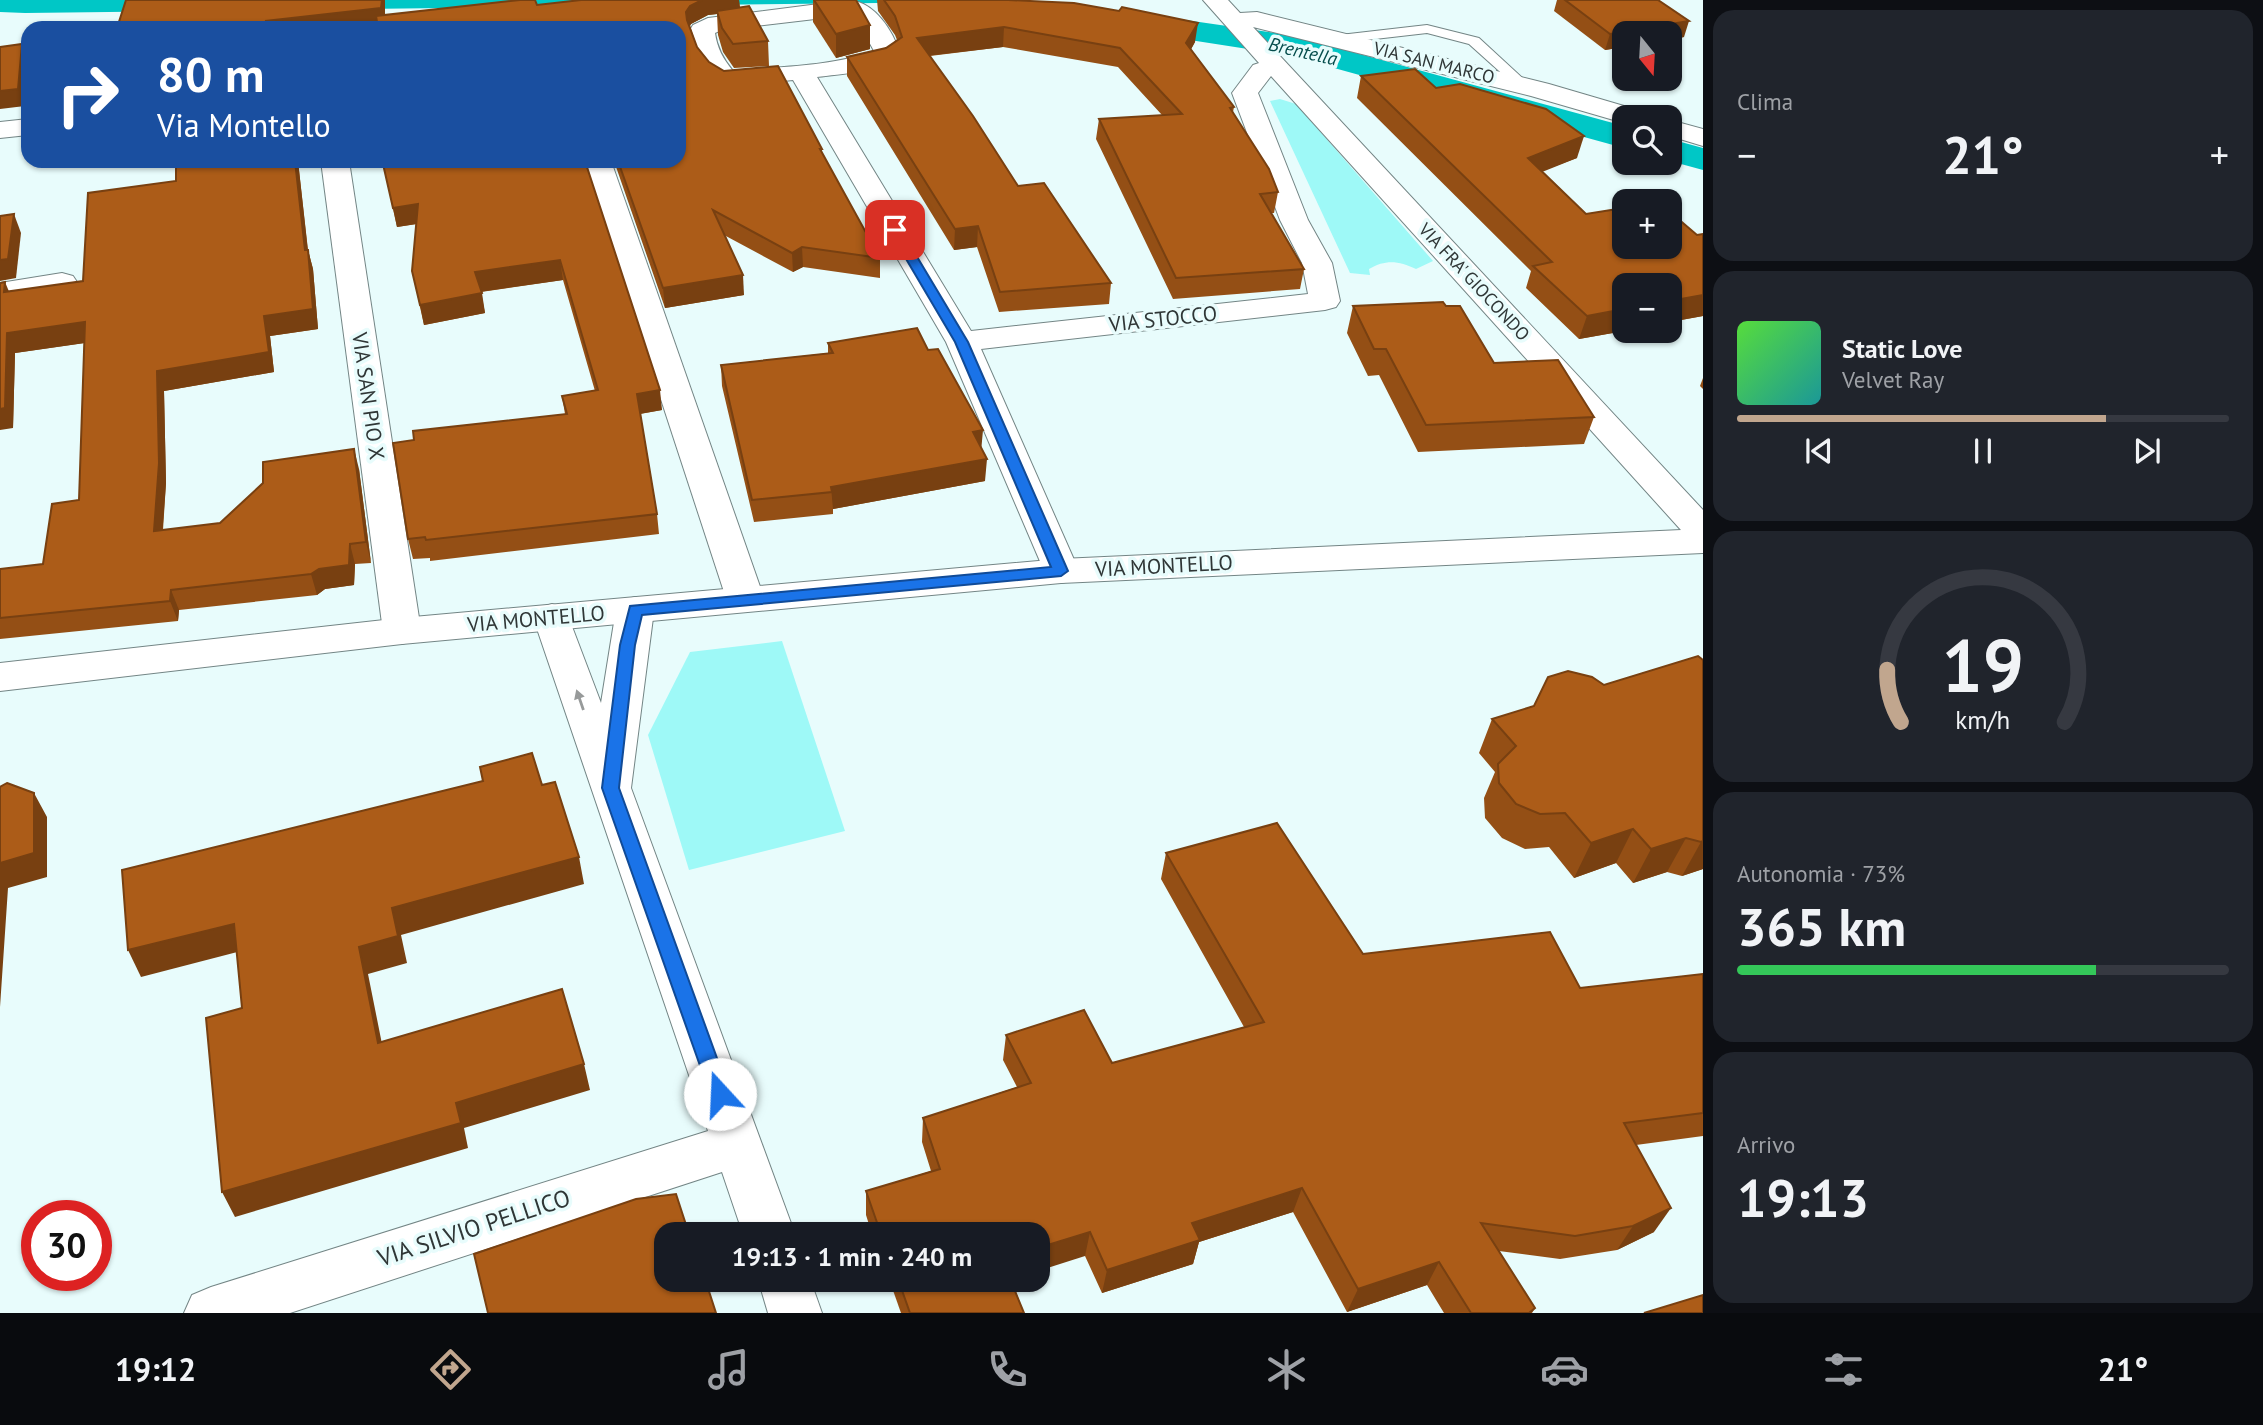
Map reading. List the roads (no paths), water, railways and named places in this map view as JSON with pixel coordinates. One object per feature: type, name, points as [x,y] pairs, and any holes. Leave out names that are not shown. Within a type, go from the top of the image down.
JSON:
[{"type":"street","points":[[1216,0],[1242,29]]},
{"type":"street","points":[[852,7],[865,13],[885,46],[887,54],[868,62],[801,72],[726,79],[715,67],[703,40],[702,30],[717,23],[852,7]]},
{"type":"street","name":"VIA SAN MARCO","points":[[1242,29],[1257,19],[1523,85],[1612,111]]},
{"type":"street","name":"VIA FRA' GIOCONDO","points":[[1242,29],[1703,532]]},
{"type":"street","name":"VIA STOCCO","points":[[962,342],[1325,301],[1317,263],[1294,220],[1245,93],[1262,70],[1272,64]]},
{"type":"street","points":[[801,72],[962,342],[1061,571]]},
{"type":"street","points":[[0,130],[21,128]]},
{"type":"street","points":[[1682,132],[1703,138]]},
{"type":"street","name":"VIA SAN PIO X","points":[[336,168],[402,631]]},
{"type":"street","points":[[599,168],[745,598]]},
{"type":"street","points":[[0,292],[62,282]]},
{"type":"street","name":"VIA MONTELLO","points":[[0,677],[402,631],[1061,571],[1703,541]]},
{"type":"street","points":[[610,788],[635,610]]},
{"type":"street","points":[[552,617],[765,1222]]},
{"type":"street","name":"VIA SILVIO PELLICO","points":[[211,1313],[738,1144]]},
{"type":"street","points":[[788,1292],[795,1313]]},
{"type":"waterway","name":"Brentella","points":[[1130,22],[1290,45],[1612,134]]},
{"type":"waterway","name":"Brentella","points":[[1682,153],[1703,159]]}]
